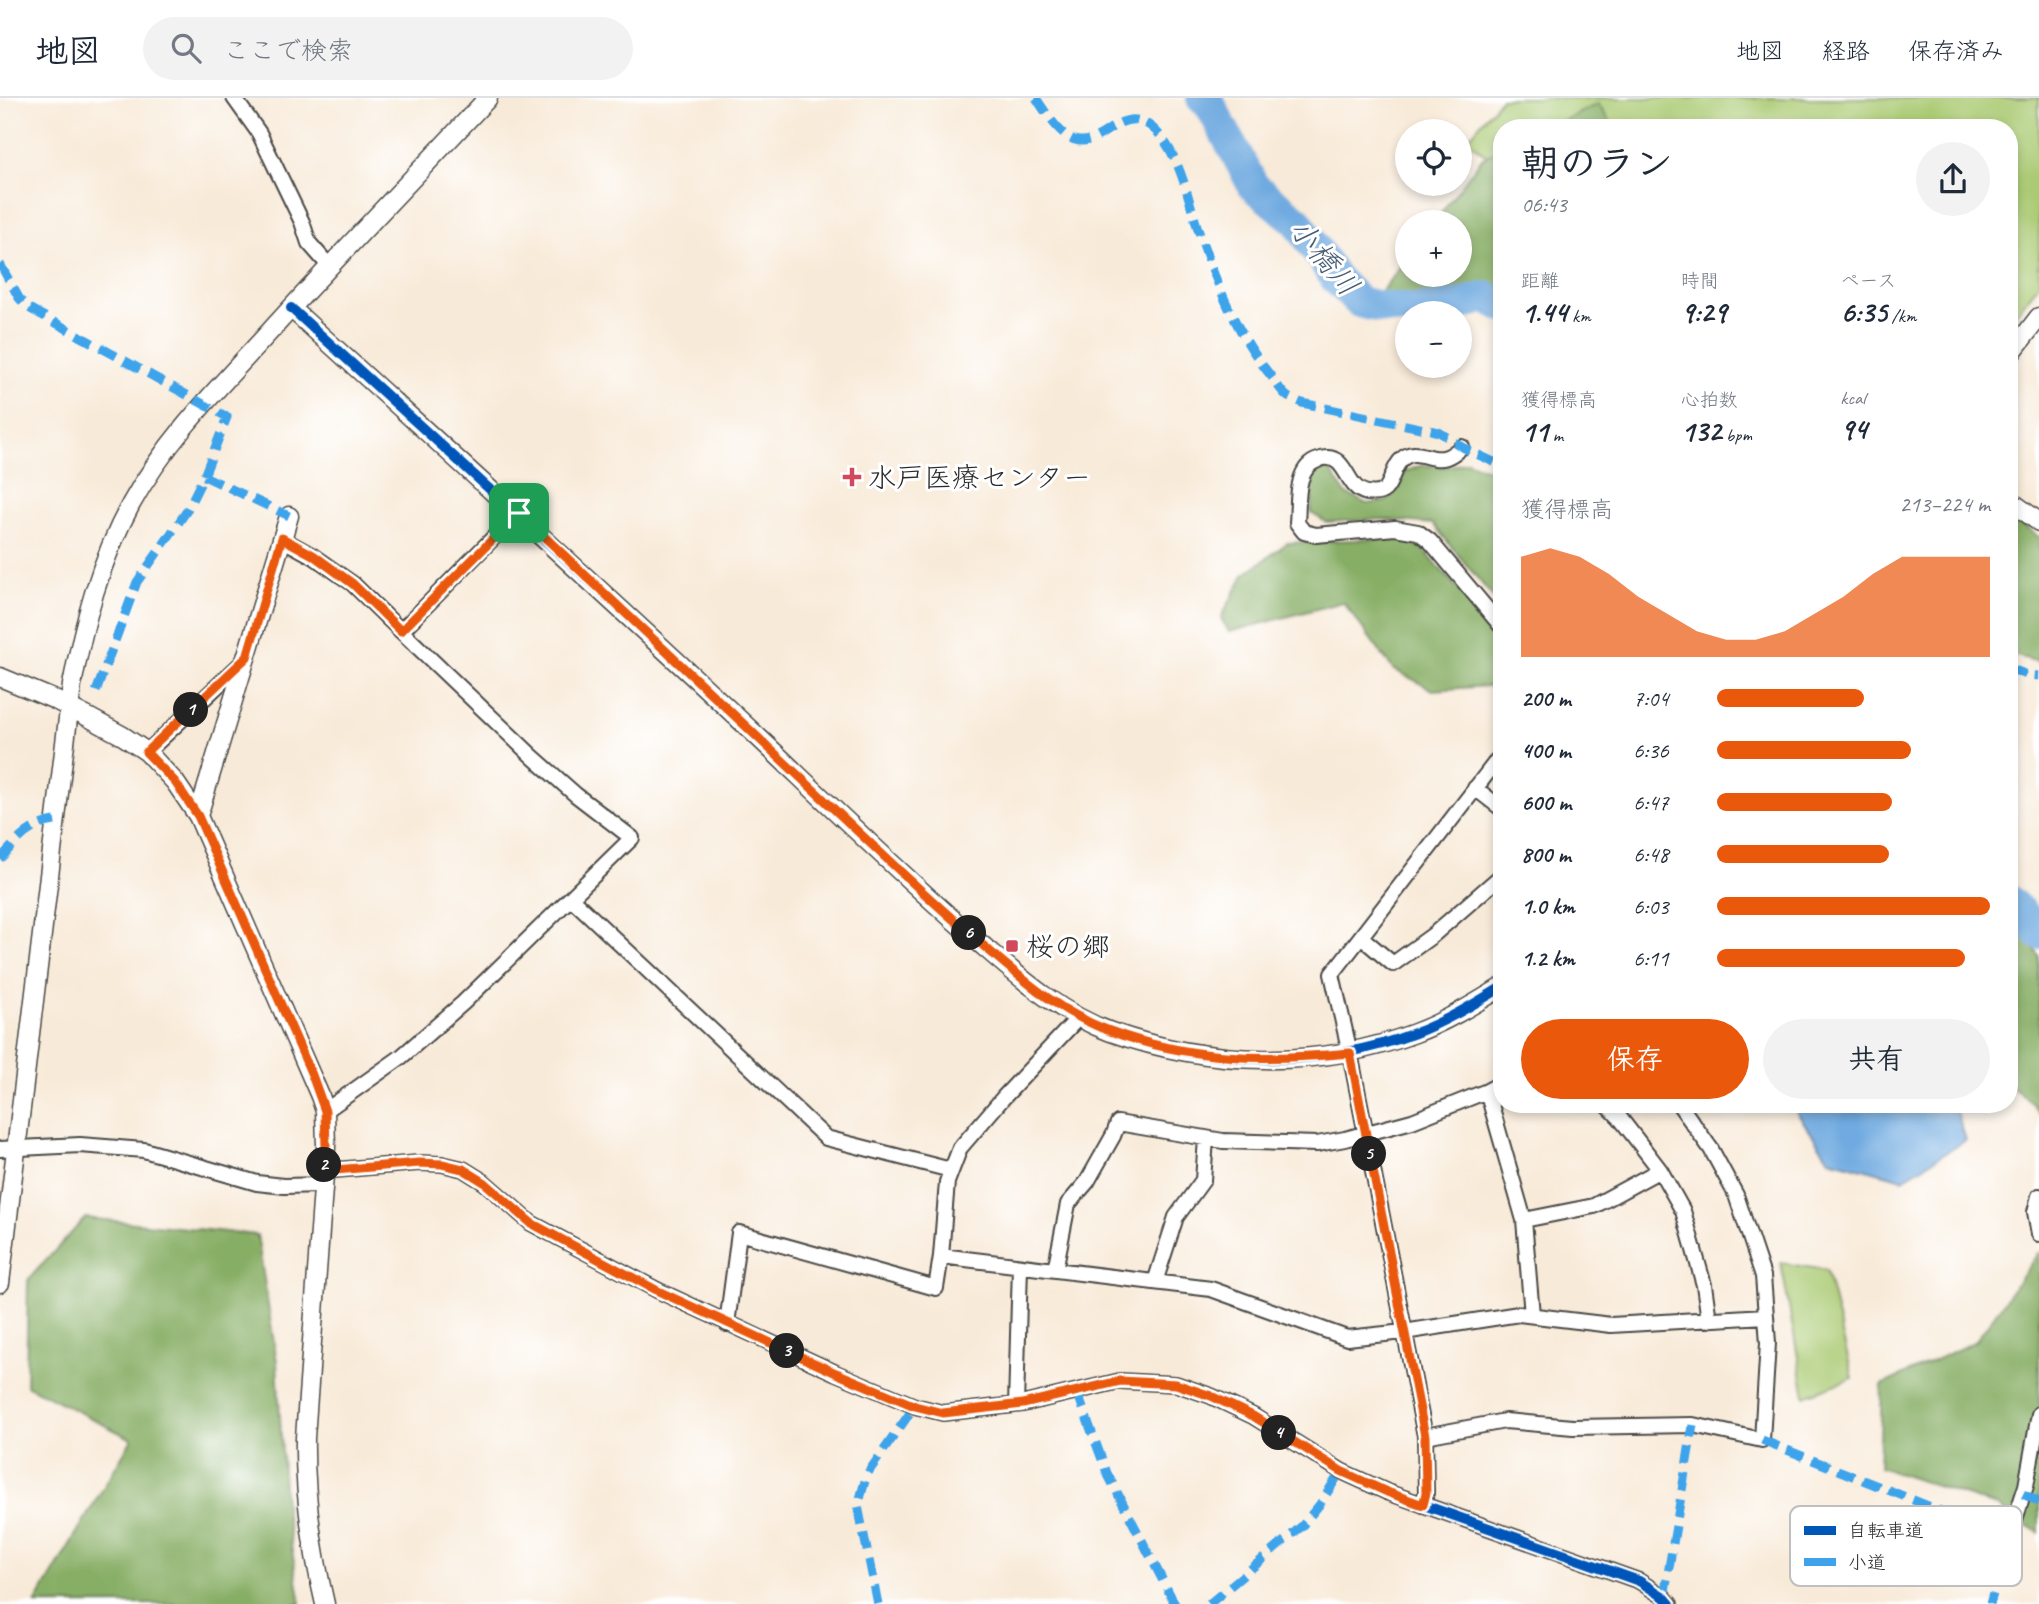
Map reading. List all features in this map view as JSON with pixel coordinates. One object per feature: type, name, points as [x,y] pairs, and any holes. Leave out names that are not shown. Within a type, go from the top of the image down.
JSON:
[{"type":"street","points":[[234,98],[259,133],[302,222],[309,243],[330,267]]},
{"type":"street","points":[[0,1283],[8,1149],[69,709],[81,640],[93,592],[110,547],[131,504],[156,464],[204,403],[488,98]]},
{"type":"street","points":[[291,308],[519,513],[935,904],[1052,1002],[1109,1031],[1160,1047],[1210,1056],[1293,1059],[1350,1053],[1417,1033],[1493,992]]},
{"type":"street","points":[[2018,344],[2039,317]]},
{"type":"street","points":[[1462,447],[1443,458],[1408,455],[1395,467],[1392,480],[1386,488],[1371,494],[1355,488],[1334,459],[1314,461],[1302,474],[1297,523],[1304,532],[1316,535],[1395,528],[1418,532],[1430,541],[1493,616]]},
{"type":"street","points":[[2018,507],[2039,522]]},
{"type":"street","points":[[401,631],[519,513]]},
{"type":"street","points":[[198,816],[289,516]]},
{"type":"street","points":[[282,538],[313,555],[353,584],[533,757],[576,795],[632,838],[464,1003],[401,1057],[325,1111]]},
{"type":"street","points":[[146,752],[247,657]]},
{"type":"street","points":[[0,677],[53,699],[123,736],[146,752],[175,782],[198,816],[312,1075],[325,1111],[326,1147],[304,1438],[308,1517],[325,1604]]},
{"type":"street","points":[[1423,1505],[1426,1493],[1425,1436],[1332,974],[1493,765]]},
{"type":"street","points":[[1475,788],[1493,802]]},
{"type":"street","points":[[1360,937],[1392,964],[1433,935],[1493,883]]},
{"type":"street","points":[[571,898],[826,1138],[951,1170]]},
{"type":"street","points":[[727,1324],[739,1233],[936,1288],[947,1182],[960,1149],[1003,1098],[1079,1017]]},
{"type":"street","points":[[1055,1270],[1068,1204],[1087,1182],[1118,1124],[1223,1141],[1317,1144],[1412,1121],[1493,1088]]},
{"type":"street","points":[[1487,1091],[1493,1112]]},
{"type":"street","points":[[1493,1113],[1524,1220],[1532,1315]]},
{"type":"street","points":[[1615,1113],[1660,1170],[1683,1211],[1704,1285],[1709,1320]]},
{"type":"street","points":[[1425,1436],[1505,1421],[1573,1427],[1693,1425],[1762,1440],[1768,1343],[1763,1276],[1736,1195],[1711,1149],[1685,1113]]},
{"type":"street","points":[[1155,1282],[1176,1217],[1203,1180],[1206,1139]]},
{"type":"street","points":[[8,1149],[80,1145],[144,1150],[257,1183],[284,1186],[419,1163],[442,1164],[463,1169],[484,1182],[531,1223],[656,1290],[915,1406],[943,1413],[1016,1405],[1120,1381],[1176,1384],[1211,1396],[1253,1416],[1341,1471],[1387,1492],[1639,1581],[1666,1602]]},
{"type":"street","points":[[1524,1220],[1594,1206],[1660,1170]]},
{"type":"street","points":[[2039,1196],[2035,1213],[2039,1234]]},
{"type":"street","points":[[941,1256],[1211,1289],[1347,1338],[1518,1314],[1611,1325],[1766,1316]]},
{"type":"street","points":[[1016,1405],[1020,1266]]},
{"type":"street","points":[[2019,1506],[2026,1486],[2039,1414]]},
{"type":"green space","points":[[1501,98],[2039,98],[2039,284],[2018,311],[2018,119],[1493,119],[1493,161],[1472,144],[1472,134]]},
{"type":"green space","points":[[1598,104],[1608,119],[1567,119]]},
{"type":"green space","points":[[1493,153],[1493,293],[1437,299],[1380,293],[1395,274],[1395,287],[1472,287],[1472,210],[1443,210],[1454,196],[1472,196],[1472,171],[1482,158]]},
{"type":"green space","points":[[1467,461],[1493,471],[1493,597],[1433,524],[1379,519],[1326,522],[1311,513],[1313,478],[1321,468],[1331,471],[1345,493],[1367,504],[1386,501],[1399,489],[1404,472],[1423,465],[1446,467]]},
{"type":"green space","points":[[2018,522],[2039,537],[2039,662],[2018,656]]},
{"type":"green space","points":[[1398,538],[1421,547],[1493,629],[1493,686],[1433,690],[1393,669],[1343,602],[1229,632],[1221,618],[1244,575],[1287,543]]},
{"type":"green space","points":[[2018,920],[2039,956],[2039,1113],[2031,1102],[2018,1092]]},
{"type":"green space","points":[[85,1218],[257,1235],[277,1362],[285,1509],[301,1604],[35,1604],[132,1439],[26,1385],[28,1280]]},
{"type":"green space","points":[[2039,1252],[2039,1533],[2022,1522],[2022,1506],[1996,1506],[1879,1467],[1882,1385],[1976,1341]]},
{"type":"green space","points":[[1781,1263],[1826,1270],[1853,1378],[1805,1396]]},
{"type":"water","points":[[1797,1113],[1957,1113],[1966,1140],[1903,1179],[1829,1159]]},
{"type":"waterway","name":"小橋川","points":[[1202,98],[1210,105],[1254,187],[1297,221],[1336,279],[1359,302],[1416,310],[1457,305],[1486,297],[1493,301]]},
{"type":"waterway","name":"小橋川","points":[[2018,910],[2039,934]]},
{"type":"marked path","points":[[1036,98],[1058,128],[1075,140],[1095,138],[1114,126],[1133,120],[1144,122],[1165,141],[1177,165],[1228,306],[1247,342],[1288,397],[1302,403],[1439,432],[1493,462]]},
{"type":"marked path","points":[[0,264],[27,307],[227,417],[204,476],[186,512],[137,582],[96,692]]},
{"type":"marked path","points":[[204,476],[289,516]]},
{"type":"marked path","points":[[2018,672],[2039,676]]},
{"type":"marked path","points":[[0,859],[30,830],[55,821]]},
{"type":"marked path","points":[[1077,1392],[1107,1473],[1175,1604]]},
{"type":"marked path","points":[[878,1604],[858,1506],[867,1474],[915,1406]]},
{"type":"marked path","points":[[1664,1597],[1693,1425]]},
{"type":"marked path","points":[[1762,1440],[1928,1506]]},
{"type":"marked path","points":[[1209,1604],[1302,1526],[1341,1471]]},
{"type":"marked path","points":[[2023,1494],[2039,1502]]},
{"type":"marked path","points":[[1990,1604],[1995,1586]]},
{"type":"cycle path","points":[[291,308],[655,641],[924,893],[1023,979],[1073,1015],[1111,1032],[1186,1052],[1263,1059],[1302,1058],[1378,1045],[1415,1033],[1493,992]]},
{"type":"cycle path","points":[[323,1171],[419,1163],[442,1164],[463,1169],[484,1182],[531,1223],[657,1290],[836,1373],[915,1406],[943,1413],[1023,1404],[1120,1381],[1176,1384],[1211,1396],[1253,1416],[1341,1471],[1387,1492],[1639,1581],[1670,1604]]},
{"type":"place","name":"水戸医療センター","points":[[852,477]]},
{"type":"place","name":"桜の郷","points":[[1012,946]]},
{"type":"route","points":[[519,513],[935,904],[1052,1002],[1109,1031],[1160,1047],[1210,1056],[1293,1059],[1350,1053],[1425,1436],[1426,1493],[1423,1505],[1341,1471],[1253,1416],[1211,1396],[1176,1384],[1120,1381],[1023,1404],[943,1413],[915,1406],[836,1373],[656,1290],[531,1223],[484,1182],[463,1169],[442,1164],[419,1163],[323,1171],[326,1147],[325,1111],[312,1075],[198,816],[175,782],[146,752],[247,657],[282,538],[313,555],[353,584],[401,631],[519,513]]}]
